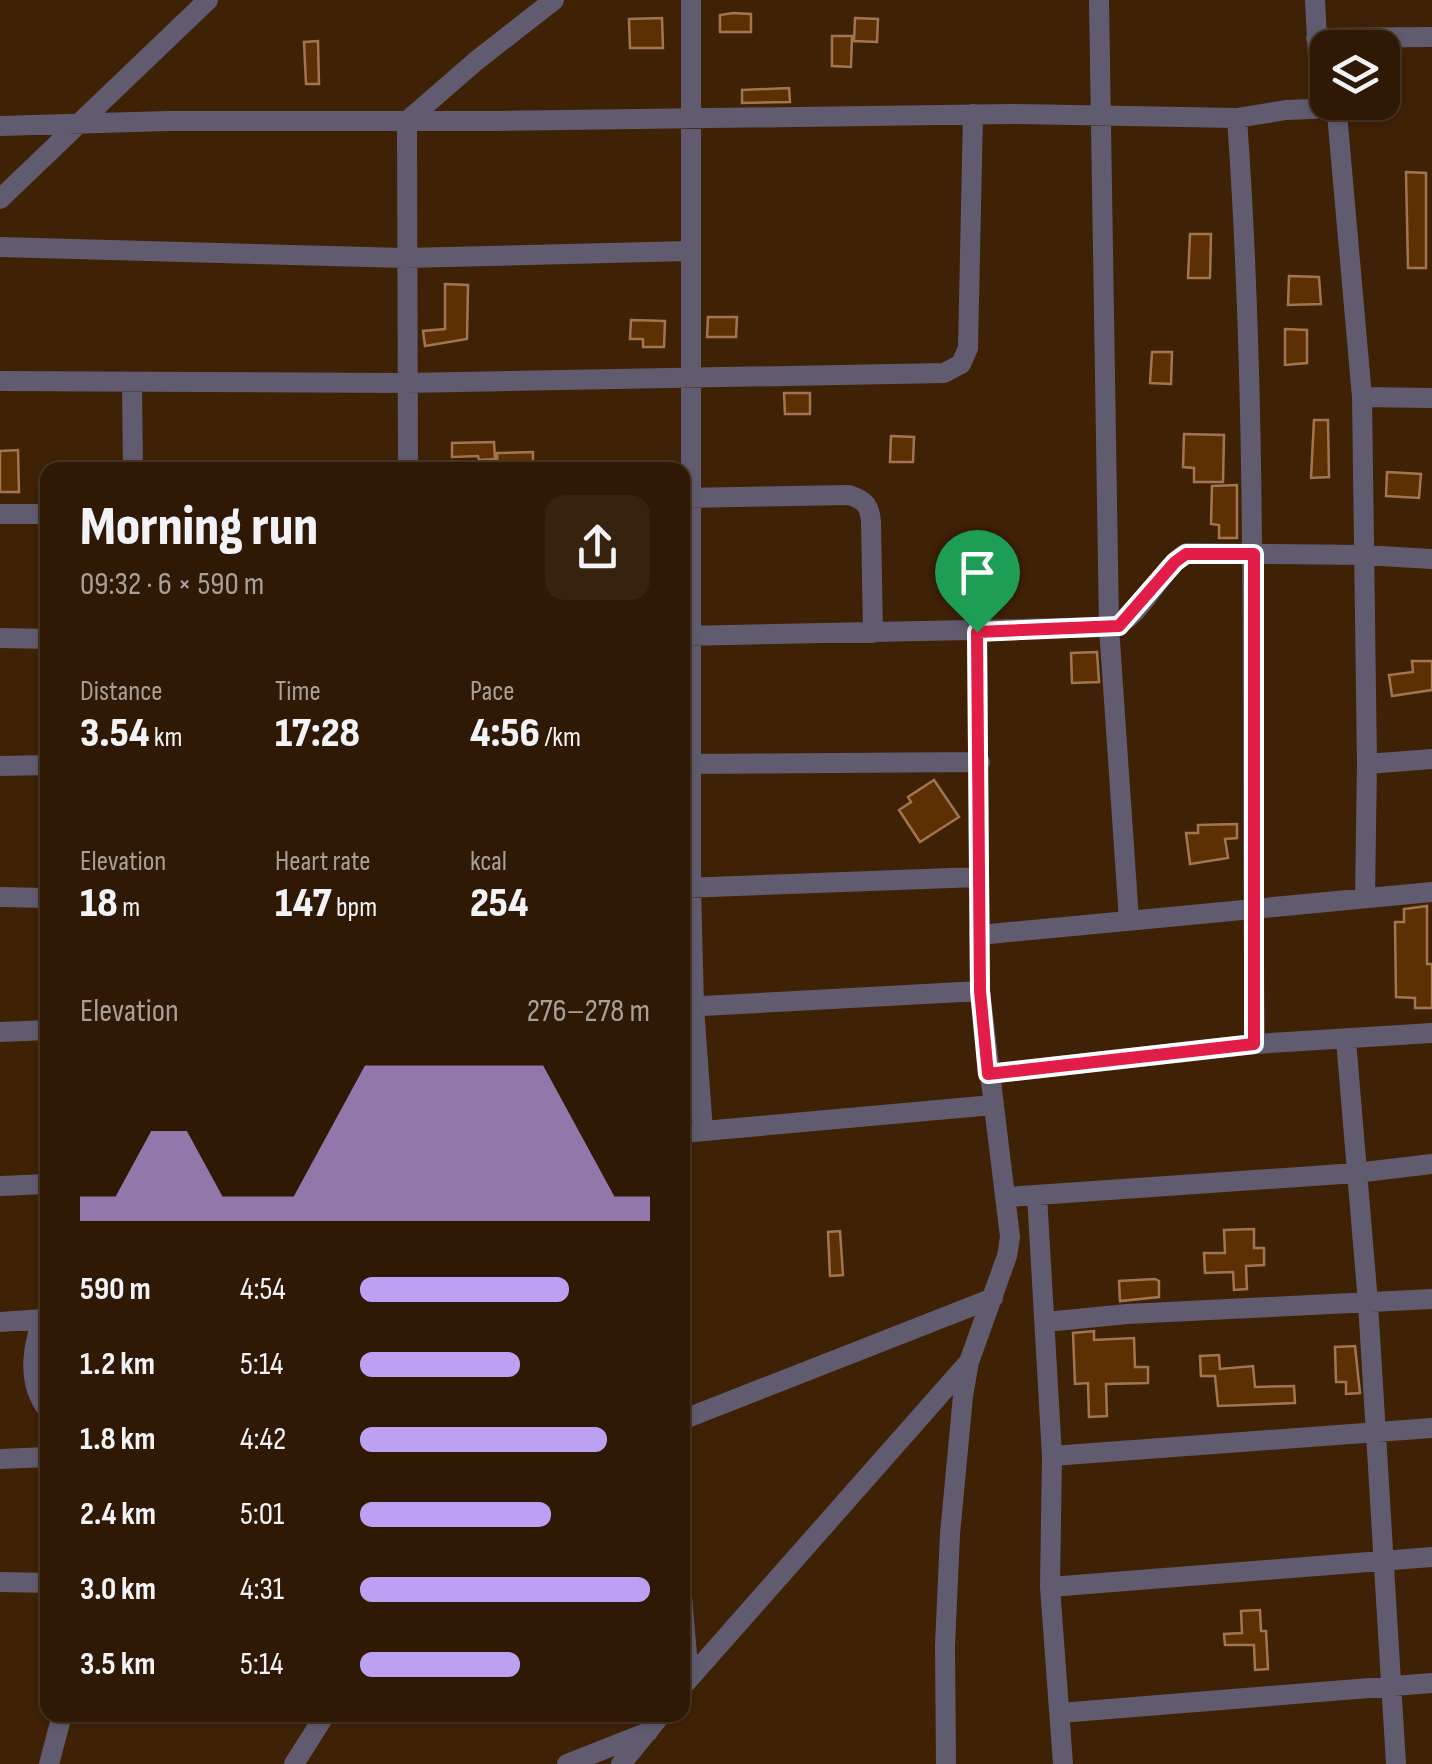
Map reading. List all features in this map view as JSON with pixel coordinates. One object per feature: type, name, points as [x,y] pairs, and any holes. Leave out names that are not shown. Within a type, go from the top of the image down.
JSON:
[{"type":"street","points":[[0,199],[208,0]]},
{"type":"street","points":[[408,462],[407,122],[554,0]]},
{"type":"street","points":[[688,462],[691,0]]},
{"type":"street","points":[[1099,0],[1110,627],[1129,920]]},
{"type":"street","points":[[1315,0],[1316,30]]},
{"type":"street","points":[[1400,38],[1432,38]]},
{"type":"street","points":[[0,126],[973,114],[1237,118],[1310,108]]},
{"type":"street","points":[[0,381],[406,383],[944,372],[961,364],[968,348],[973,114]]},
{"type":"street","points":[[1237,118],[1248,271],[1254,554],[1254,1044]]},
{"type":"street","points":[[1338,120],[1362,398],[1365,898]]},
{"type":"street","points":[[0,246],[405,258],[688,251]]},
{"type":"street","points":[[132,384],[133,462]]},
{"type":"street","points":[[1362,398],[1432,398]]},
{"type":"street","points":[[690,498],[849,495],[864,501],[871,522],[872,633]]},
{"type":"street","points":[[0,514],[40,514]]},
{"type":"street","points":[[690,636],[1110,627],[1126,621],[1181,556],[1364,555],[1432,559]]},
{"type":"street","points":[[946,1764],[945,1646],[950,1534],[968,1362],[1007,1256],[1008,1197],[988,1074],[980,991],[977,632]]},
{"type":"street","points":[[0,638],[40,638]]},
{"type":"street","points":[[1367,764],[1432,759]]},
{"type":"street","points":[[690,764],[980,762]]},
{"type":"street","points":[[0,766],[40,766]]},
{"type":"street","points":[[690,888],[978,877]]},
{"type":"street","points":[[979,934],[1432,892]]},
{"type":"street","points":[[0,897],[40,898]]},
{"type":"street","points":[[690,1007],[980,991]]},
{"type":"street","points":[[0,1032],[40,1030]]},
{"type":"street","points":[[988,1074],[1254,1044],[1432,1032]]},
{"type":"street","points":[[1346,1040],[1368,1303],[1396,1764]]},
{"type":"street","points":[[690,1057],[693,1132],[993,1105]]},
{"type":"street","points":[[1008,1197],[1356,1173],[1432,1164]]},
{"type":"street","points":[[0,1186],[40,1184]]},
{"type":"street","points":[[1037,1195],[1052,1456],[1050,1586],[1063,1764]]},
{"type":"street","points":[[690,1417],[993,1298]]},
{"type":"street","points":[[1046,1322],[1127,1314],[1432,1300]]},
{"type":"street","points":[[0,1322],[40,1315]]},
{"type":"street","points":[[40,1326],[34,1374],[40,1395]]},
{"type":"street","points":[[690,1678],[968,1362]]},
{"type":"street","points":[[1052,1456],[1432,1428]]},
{"type":"street","points":[[0,1459],[40,1457]]},
{"type":"street","points":[[1050,1586],[1432,1557]]},
{"type":"street","points":[[0,1582],[40,1583]]},
{"type":"street","points":[[1060,1713],[1432,1683]]},
{"type":"street","points":[[49,1764],[60,1722]]},
{"type":"street","points":[[294,1764],[320,1722]]},
{"type":"street","points":[[567,1764],[655,1724]]},
{"type":"street","points":[[621,1764],[655,1724]]},
{"type":"building","points":[[751,14],[751,32],[720,32],[720,15]]},
{"type":"building","points":[[662,18],[663,48],[630,48],[629,19]]},
{"type":"building","points":[[855,18],[878,19],[877,42],[854,41]]},
{"type":"building","points":[[832,36],[852,36],[851,67],[832,66]]},
{"type":"building","points":[[318,41],[319,84],[306,84],[304,42]]},
{"type":"building","points":[[789,88],[790,102],[742,103],[742,90]]},
{"type":"building","points":[[1406,172],[1426,173],[1426,268],[1408,268]]},
{"type":"building","points":[[1190,234],[1211,234],[1210,278],[1188,278]]},
{"type":"building","points":[[1289,276],[1319,277],[1321,304],[1288,305]]},
{"type":"building","points":[[445,284],[468,285],[467,339],[425,346],[423,331],[445,329]]},
{"type":"building","points":[[708,317],[737,317],[736,337],[707,337]]},
{"type":"building","points":[[631,320],[665,321],[664,347],[643,347],[643,339],[630,339]]},
{"type":"building","points":[[1285,329],[1307,330],[1307,363],[1285,365]]},
{"type":"building","points":[[1152,352],[1172,352],[1171,384],[1150,383]]},
{"type":"building","points":[[784,393],[810,393],[810,414],[785,414]]},
{"type":"building","points":[[1314,420],[1328,420],[1329,477],[1311,478]]},
{"type":"building","points":[[1184,434],[1224,435],[1223,482],[1194,482],[1194,468],[1183,467]]},
{"type":"building","points":[[891,436],[914,437],[913,462],[890,462]]},
{"type":"building","points":[[494,442],[495,459],[452,457],[452,443]]},
{"type":"building","points":[[18,450],[19,492],[0,492],[0,451]]},
{"type":"building","points":[[533,452],[533,462],[498,462],[497,453]]},
{"type":"building","points":[[1387,472],[1421,474],[1419,498],[1386,496]]},
{"type":"building","points":[[1237,485],[1237,538],[1219,538],[1219,525],[1211,524],[1212,486]]},
{"type":"building","points":[[1097,652],[1099,682],[1072,683],[1071,653]]},
{"type":"building","points":[[1412,661],[1432,661],[1432,690],[1392,696],[1389,675],[1413,672]]},
{"type":"building","points":[[934,780],[959,817],[920,842],[899,810],[911,802],[908,797]]},
{"type":"building","points":[[1237,824],[1237,838],[1225,839],[1228,858],[1190,864],[1186,833],[1198,833],[1198,825]]},
{"type":"building","points":[[1427,906],[1432,1008],[1415,1008],[1415,998],[1396,997],[1395,922],[1404,922],[1404,909]]},
{"type":"building","points":[[1254,1229],[1254,1248],[1264,1248],[1264,1265],[1246,1266],[1247,1289],[1234,1290],[1233,1272],[1205,1273],[1204,1253],[1225,1253],[1224,1230]]},
{"type":"building","points":[[840,1231],[843,1275],[830,1276],[828,1232]]},
{"type":"building","points":[[1119,1281],[1159,1281],[1159,1297],[1120,1301]]},
{"type":"building","points":[[1094,1331],[1094,1340],[1134,1338],[1135,1367],[1148,1367],[1148,1383],[1106,1384],[1107,1416],[1089,1417],[1088,1383],[1075,1384],[1073,1333]]},
{"type":"building","points":[[1355,1346],[1360,1393],[1346,1394],[1346,1382],[1336,1382],[1335,1347]]},
{"type":"building","points":[[1219,1355],[1220,1369],[1253,1366],[1255,1387],[1294,1386],[1295,1403],[1218,1406],[1215,1376],[1201,1376],[1200,1356]]},
{"type":"building","points":[[1260,1610],[1261,1631],[1266,1631],[1268,1669],[1255,1670],[1254,1645],[1225,1645],[1224,1634],[1242,1633],[1241,1611]]},
{"type":"route","points":[[1254,554],[1254,1044],[988,1074],[980,991],[977,632],[1119,626],[1181,556],[1254,554]]}]
